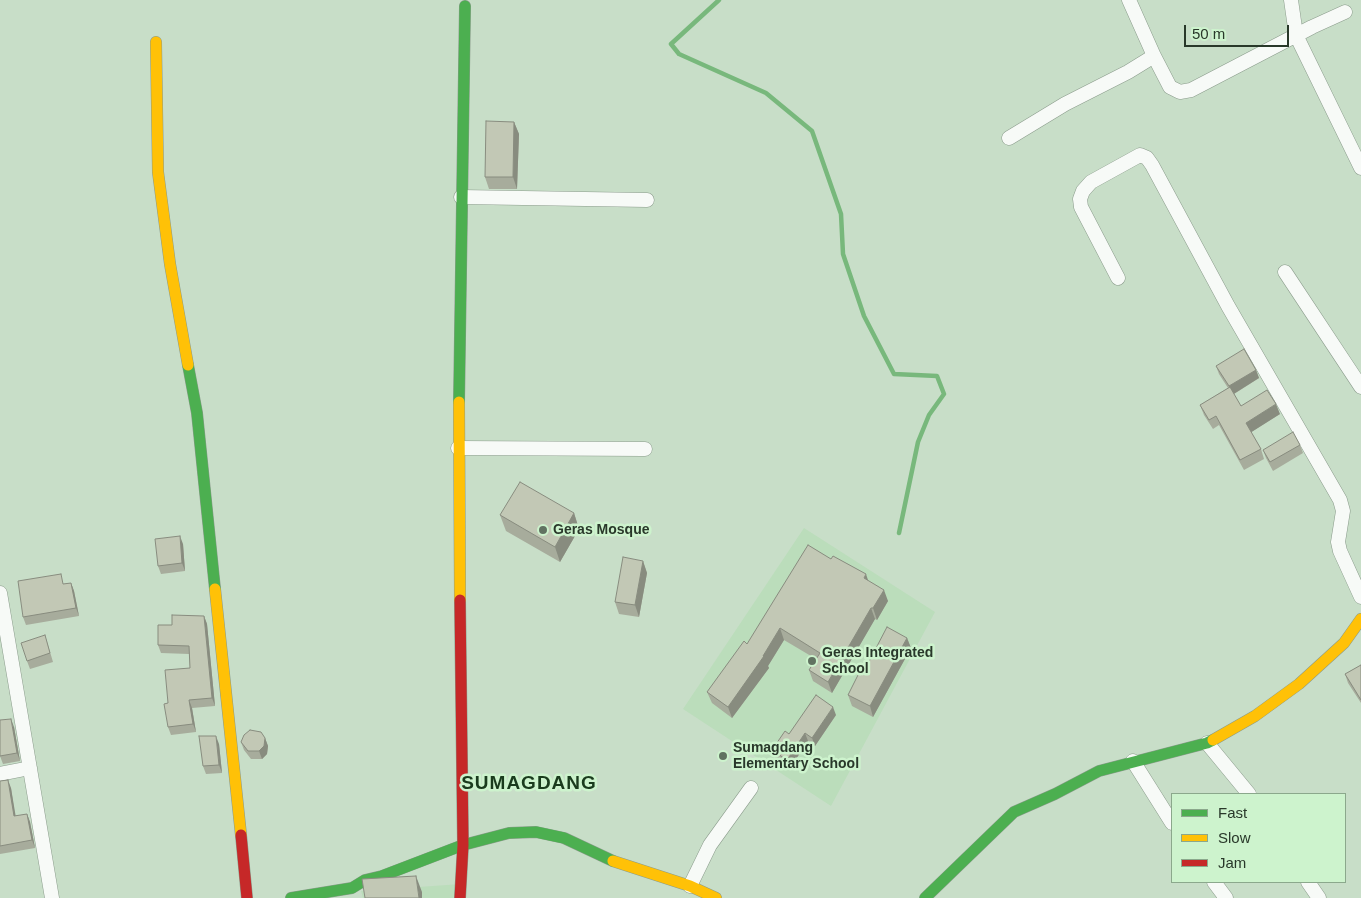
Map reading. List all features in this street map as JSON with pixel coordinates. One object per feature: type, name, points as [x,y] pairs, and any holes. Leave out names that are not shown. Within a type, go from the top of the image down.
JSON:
[{"type":"street","points":[[1129,0],[1170,87],[1180,92],[1185,92],[1345,12]]},
{"type":"street","points":[[1291,0],[1296,35],[1361,168]]},
{"type":"street","points":[[460,898],[463,845],[458,448],[465,6]]},
{"type":"street","points":[[156,42],[158,172],[170,264],[197,413],[247,898]]},
{"type":"street","points":[[1009,138],[1065,104],[1128,72],[1154,56]]},
{"type":"street","points":[[1118,278],[1081,207],[1080,199],[1083,191],[1091,182],[1140,155],[1147,158],[1152,165],[1228,306],[1340,500],[1343,511],[1338,542],[1340,551],[1361,597]]},
{"type":"street","points":[[461,197],[646,200]]},
{"type":"street","points":[[1285,272],[1361,387]]},
{"type":"street","points":[[458,448],[645,449]]},
{"type":"street","points":[[0,593],[52,898]]},
{"type":"street","points":[[925,898],[1014,812],[1055,794],[1099,771],[1207,742],[1255,716],[1299,684],[1344,643],[1361,619]]},
{"type":"street","points":[[1207,742],[1248,793]]},
{"type":"street","points":[[1133,761],[1171,822]]},
{"type":"street","points":[[0,774],[30,768]]},
{"type":"street","points":[[690,886],[710,845],[750,788]]},
{"type":"street","points":[[291,898],[352,888],[365,880],[382,876],[463,845],[509,833],[536,832],[564,838],[607,859],[690,886],[716,898]]},
{"type":"street","points":[[1215,883],[1226,898]]},
{"type":"street","points":[[1309,883],[1319,898]]},
{"type":"shaded area","name":"Geras Integrated School","points":[[804,528],[935,612],[831,806],[683,709]]},
{"type":"shaded area","points":[[461,884],[460,898],[363,898],[361,891]]},
{"type":"building","points":[[486,121],[514,122],[513,177],[485,177]]},
{"type":"building","points":[[1244,349],[1256,370],[1229,386],[1216,366]]},
{"type":"building","points":[[1230,387],[1241,406],[1267,390],[1276,404],[1246,423],[1261,449],[1240,460],[1216,416],[1209,420],[1200,405]]},
{"type":"building","points":[[1293,432],[1300,445],[1270,462],[1263,450]]},
{"type":"building","points":[[520,482],[574,513],[555,547],[500,515]]},
{"type":"building","points":[[180,536],[182,563],[158,566],[155,539]]},
{"type":"building","points":[[808,545],[831,559],[833,556],[866,574],[864,578],[884,590],[873,608],[871,608],[828,682],[809,670],[820,653],[780,628],[764,656],[728,707],[707,692],[744,641],[747,644]]},
{"type":"building","points":[[623,557],[643,561],[635,605],[615,602]]},
{"type":"building","points":[[61,574],[63,584],[71,583],[76,608],[23,617],[18,581]]},
{"type":"building","points":[[172,615],[204,616],[212,698],[189,700],[193,724],[168,727],[164,704],[168,703],[165,670],[190,668],[189,646],[158,645],[158,625],[172,625]]},
{"type":"building","points":[[887,627],[907,638],[870,706],[848,695],[859,673],[862,675]]},
{"type":"building","points":[[45,635],[50,653],[27,661],[21,643]]},
{"type":"building","points":[[1361,665],[1361,700],[1345,674]]},
{"type":"building","points":[[816,695],[833,707],[812,738],[805,733],[787,760],[772,750],[785,731],[789,734]]},
{"type":"building","points":[[11,719],[17,753],[0,756],[0,720]]},
{"type":"building","points":[[250,730],[261,732],[265,738],[264,746],[259,751],[248,751],[241,742],[244,735]]},
{"type":"building","points":[[199,736],[216,736],[219,765],[203,766]]},
{"type":"building","points":[[8,780],[14,816],[27,814],[32,840],[0,846],[0,781]]},
{"type":"building","points":[[416,876],[419,898],[365,898],[362,879]]},
{"type":"waterway","points":[[719,0],[671,44],[679,54],[766,93],[812,131],[841,214],[843,254],[864,316],[894,374],[937,376],[944,394],[929,415],[918,442],[899,533]]},
{"type":"traffic: fast","points":[[459,402],[465,6]]},
{"type":"traffic: fast","points":[[188,365],[197,413],[215,589]]},
{"type":"traffic: fast","points":[[925,898],[1014,812],[1055,794],[1099,771],[1213,740]]},
{"type":"traffic: fast","points":[[291,898],[352,888],[365,880],[382,876],[463,845],[509,833],[536,832],[564,838],[613,861]]},
{"type":"traffic: slow","points":[[156,42],[158,172],[170,264],[188,365]]},
{"type":"traffic: slow","points":[[459,402],[460,600]]},
{"type":"traffic: slow","points":[[215,589],[241,835]]},
{"type":"traffic: slow","points":[[1213,740],[1255,716],[1299,684],[1344,643],[1361,619]]},
{"type":"traffic: slow","points":[[613,861],[690,886],[716,898]]},
{"type":"traffic: jam","points":[[460,600],[463,845],[460,898]]},
{"type":"traffic: jam","points":[[241,835],[247,898]]},
{"type":"place","name":"Geras Mosque","points":[[543,530]]},
{"type":"place","name":"Geras Integrated School","points":[[812,661]]},
{"type":"place","name":"Sumagdang Elementary School","points":[[723,756]]},
{"type":"district","name":"SUMAGDANG","points":[[529,784]]}]
